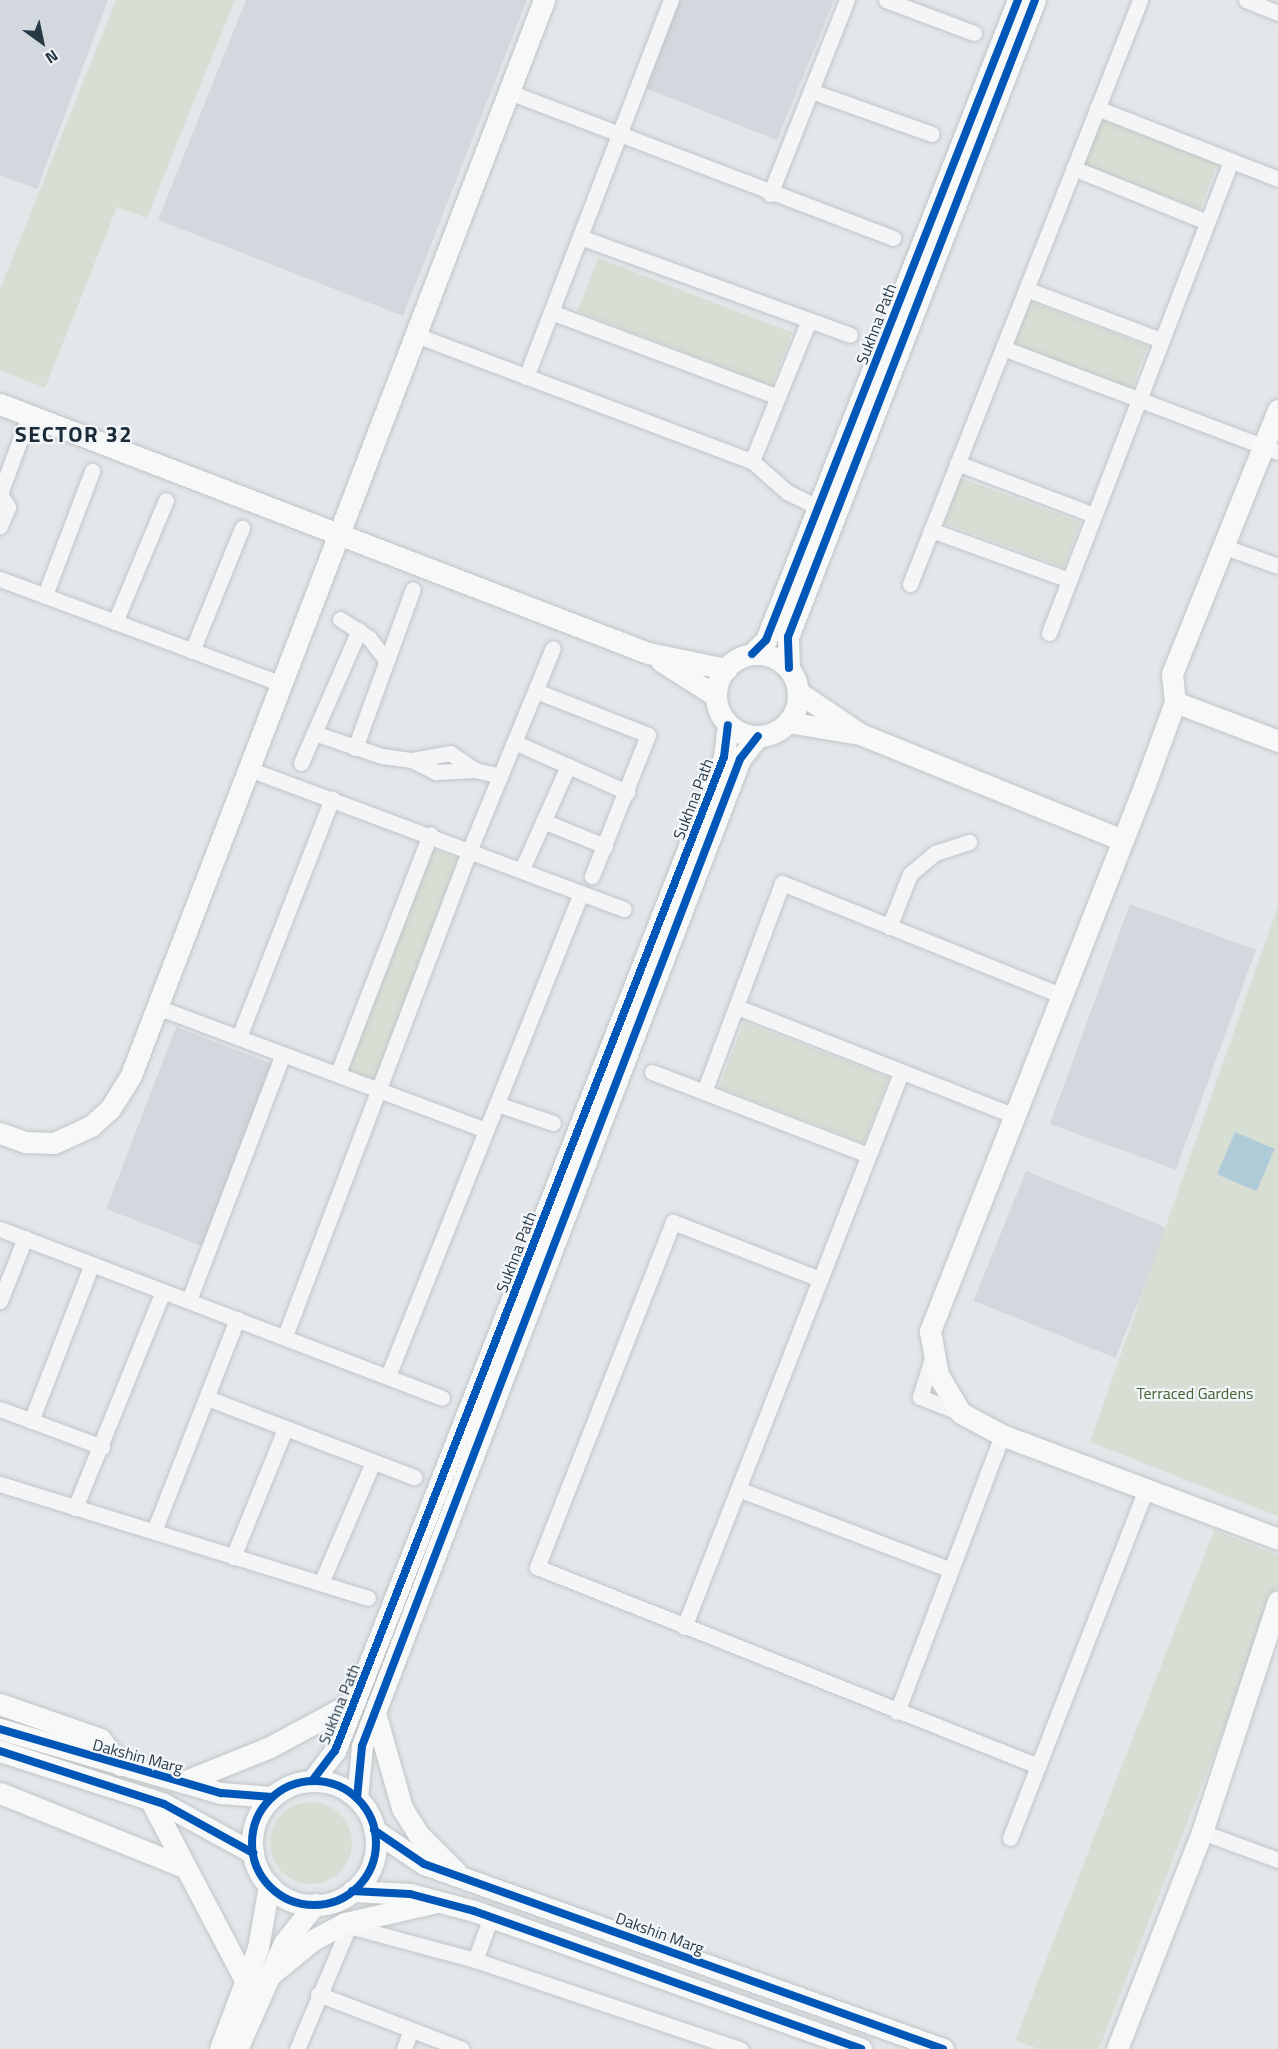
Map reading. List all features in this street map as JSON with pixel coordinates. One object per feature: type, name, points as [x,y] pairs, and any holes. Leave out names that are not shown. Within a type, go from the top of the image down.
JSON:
[{"type":"main road","points":[[0,1133],[25,1142],[54,1143],[91,1126],[110,1109],[130,1075],[340,535],[544,0]]},
{"type":"main road","name":"Sukhna Path","points":[[752,654],[766,640],[1018,0]]},
{"type":"main road","name":"Sukhna Path","points":[[789,668],[788,637],[1035,0]]},
{"type":"main road","points":[[0,404],[648,653],[726,669]]},
{"type":"main road","points":[[1278,410],[1271,449],[1172,674],[1175,702],[930,1331],[933,1355],[962,1413],[1002,1435],[1278,1539]]},
{"type":"main road","points":[[648,653],[716,696],[728,724],[758,736],[788,722],[860,734]]},
{"type":"main road","points":[[716,696],[726,669],[752,654],[770,656],[789,668],[798,692],[860,734],[1122,840]]},
{"type":"main road","points":[[788,722],[798,692]]},
{"type":"main road","points":[[1175,702],[1278,741]]},
{"type":"main road","name":"Sukhna Path","points":[[312,1781],[336,1751],[724,757],[728,724]]},
{"type":"main road","name":"Sukhna Path","points":[[357,1798],[362,1746],[740,759],[758,736]]},
{"type":"main road","points":[[1117,2049],[1202,1832],[1278,1601]]},
{"type":"main road","points":[[183,1782],[270,1748],[355,1701]]},
{"type":"main road","points":[[0,1704],[100,1739],[120,1765]]},
{"type":"main road","points":[[375,1713],[402,1808],[418,1834],[462,1877]]},
{"type":"main road","name":"Dakshin Marg","points":[[0,1729],[183,1782],[272,1797]]},
{"type":"main road","points":[[0,1751],[150,1799],[253,1852]]},
{"type":"main road","points":[[352,1891],[371,1863],[374,1830],[357,1798],[312,1781],[272,1797],[256,1823],[253,1852],[269,1885],[284,1897],[315,1904],[352,1891],[440,1902],[491,1917],[861,2049]]},
{"type":"main road","points":[[0,1792],[183,1867]]},
{"type":"main road","points":[[150,1799],[183,1867],[246,1982]]},
{"type":"main road","name":"Dakshin Marg","points":[[374,1830],[416,1859],[462,1877],[943,2049]]},
{"type":"main road","points":[[220,2049],[246,1982],[267,1913],[269,1885]]},
{"type":"main road","points":[[268,1977],[312,1940],[345,1923],[440,1902]]},
{"type":"main road","points":[[237,2049],[284,1943],[315,1904]]},
{"type":"street","points":[[526,377],[671,0]]},
{"type":"street","points":[[770,194],[847,0]]},
{"type":"street","points":[[886,0],[974,33]]},
{"type":"street","points":[[910,584],[1140,0]]},
{"type":"street","points":[[1246,0],[1278,13]]},
{"type":"street","points":[[811,91],[932,134]]},
{"type":"street","points":[[509,92],[770,194],[893,238]]},
{"type":"street","points":[[1097,108],[1278,179]]},
{"type":"street","points":[[1048,633],[1231,160]]},
{"type":"street","points":[[1073,168],[1207,222]]},
{"type":"street","points":[[580,237],[850,335]]},
{"type":"street","points":[[1026,290],[1161,340]]},
{"type":"street","points":[[551,312],[778,397]]},
{"type":"street","points":[[752,461],[809,320]]},
{"type":"street","points":[[417,335],[752,461],[787,492],[818,507]]},
{"type":"street","points":[[1003,348],[1271,449]]},
{"type":"street","points":[[0,526],[8,507],[0,494],[29,415]]},
{"type":"street","points":[[957,463],[1094,515]]},
{"type":"street","points":[[45,595],[92,471]]},
{"type":"street","points":[[116,622],[165,500]]},
{"type":"street","points":[[192,651],[242,528]]},
{"type":"street","points":[[931,530],[1069,580]]},
{"type":"street","points":[[1226,547],[1278,566]]},
{"type":"street","points":[[0,579],[282,684]]},
{"type":"street","points":[[356,748],[386,660],[414,589]]},
{"type":"street","points":[[340,619],[359,630],[386,660]]},
{"type":"street","points":[[301,764],[359,630]]},
{"type":"street","points":[[285,1336],[470,849],[553,648]]},
{"type":"street","points":[[536,691],[646,732],[648,740],[592,876]]},
{"type":"street","points":[[314,733],[356,748],[412,760],[450,753],[474,770],[500,776]]},
{"type":"street","points":[[514,742],[627,792]]},
{"type":"street","points":[[522,869],[568,766]]},
{"type":"street","points":[[249,769],[430,834],[624,909]]},
{"type":"street","points":[[239,1037],[332,798]]},
{"type":"street","points":[[543,821],[605,846]]},
{"type":"street","points":[[338,1073],[430,834]]},
{"type":"street","points":[[889,927],[910,874],[935,853],[969,842]]},
{"type":"street","points":[[704,1092],[782,883],[1060,995]]},
{"type":"street","points":[[388,1376],[581,893]]},
{"type":"street","points":[[157,1007],[486,1130]]},
{"type":"street","points":[[737,1007],[1013,1115]]},
{"type":"street","points":[[189,1300],[283,1054]]},
{"type":"street","points":[[652,1072],[868,1155]]},
{"type":"street","points":[[684,1627],[900,1072]]},
{"type":"street","points":[[497,1104],[553,1123]]},
{"type":"street","points":[[820,1279],[673,1222],[537,1568],[1038,1766]]},
{"type":"street","points":[[0,1229],[285,1336],[442,1398]]},
{"type":"street","points":[[0,1301],[25,1238]]},
{"type":"street","points":[[31,1421],[92,1264]]},
{"type":"street","points":[[75,1508],[102,1447],[163,1291]]},
{"type":"street","points":[[154,1531],[237,1319]]},
{"type":"street","points":[[207,1398],[414,1477]]},
{"type":"street","points":[[0,1409],[102,1447]]},
{"type":"street","points":[[233,1557],[285,1429]]},
{"type":"street","points":[[897,1712],[1002,1435]]},
{"type":"street","points":[[321,1583],[374,1462]]},
{"type":"street","points":[[0,1484],[368,1599]]},
{"type":"street","points":[[738,1489],[951,1570]]},
{"type":"street","points":[[1010,1838],[1146,1490]]},
{"type":"street","points":[[1202,1832],[1278,1860]]},
{"type":"street","points":[[476,1960],[491,1917]]},
{"type":"street","points":[[297,2049],[348,1926],[476,1960],[740,2049]]},
{"type":"street","points":[[318,1994],[458,2048]]},
{"type":"street","points":[[404,2049],[411,2030]]},
{"type":"shaded area","points":[[0,0],[108,0],[37,189],[0,175]]},
{"type":"shaded area","points":[[246,0],[527,0],[403,316],[158,220]]},
{"type":"shaded area","points":[[680,0],[834,0],[777,140],[645,88]]},
{"type":"shaded area","points":[[1130,904],[1256,950],[1176,1170],[1050,1124]]},
{"type":"shaded area","points":[[176,1027],[274,1065],[204,1247],[106,1209]]},
{"type":"shaded area","points":[[1026,1171],[1168,1228],[1115,1358],[974,1301]]},
{"type":"green space","points":[[116,0],[235,0],[147,218],[117,207],[45,388],[0,370],[0,289]]},
{"type":"green space","points":[[1099,118],[1218,164],[1200,209],[1081,164]]},
{"type":"green space","points":[[598,258],[792,333],[772,386],[578,311]]},
{"type":"green space","points":[[1029,301],[1148,347],[1130,392],[1011,347]]},
{"type":"green space","points":[[960,478],[1080,522],[1064,567],[944,523]]},
{"type":"green space","points":[[430,848],[458,858],[377,1081],[349,1071]]},
{"type":"green space","name":"Terraced Gardens","points":[[1278,906],[1278,1516],[1090,1442]]},
{"type":"green space","points":[[744,1022],[889,1078],[864,1143],[719,1087]]},
{"type":"green space","points":[[1214,1530],[1278,1555],[1278,1590],[1099,2049],[1039,2049],[1015,2040]]},
{"type":"green space","points":[[311,1802],[327,1805],[340,1814],[349,1827],[352,1843],[349,1859],[340,1872],[327,1881],[311,1884],[295,1881],[282,1872],[273,1859],[270,1843],[273,1827],[282,1814],[295,1805]]},
{"type":"water","points":[[1235,1132],[1275,1149],[1257,1191],[1217,1174]]},
{"type":"cycle path","points":[[752,654],[766,640],[1018,0]]},
{"type":"cycle path","points":[[789,668],[788,637],[1035,0]]},
{"type":"cycle path","points":[[312,1781],[335,1751],[724,757],[728,725]]},
{"type":"cycle path","points":[[357,1798],[362,1746],[740,759],[758,736]]},
{"type":"cycle path","points":[[0,1729],[221,1793],[272,1797]]},
{"type":"cycle path","points":[[0,1751],[164,1804],[253,1853]]},
{"type":"cycle path","points":[[314,1781],[338,1786],[358,1799],[371,1819],[376,1843],[371,1867],[358,1887],[338,1900],[314,1905],[290,1900],[270,1887],[257,1867],[252,1843],[257,1819],[270,1799],[290,1786],[314,1781]]},
{"type":"cycle path","points":[[374,1830],[424,1864],[943,2049]]},
{"type":"cycle path","points":[[352,1891],[410,1894],[474,1911],[861,2049]]},
{"type":"district","name":"SECTOR 32","points":[[74,435]]}]
